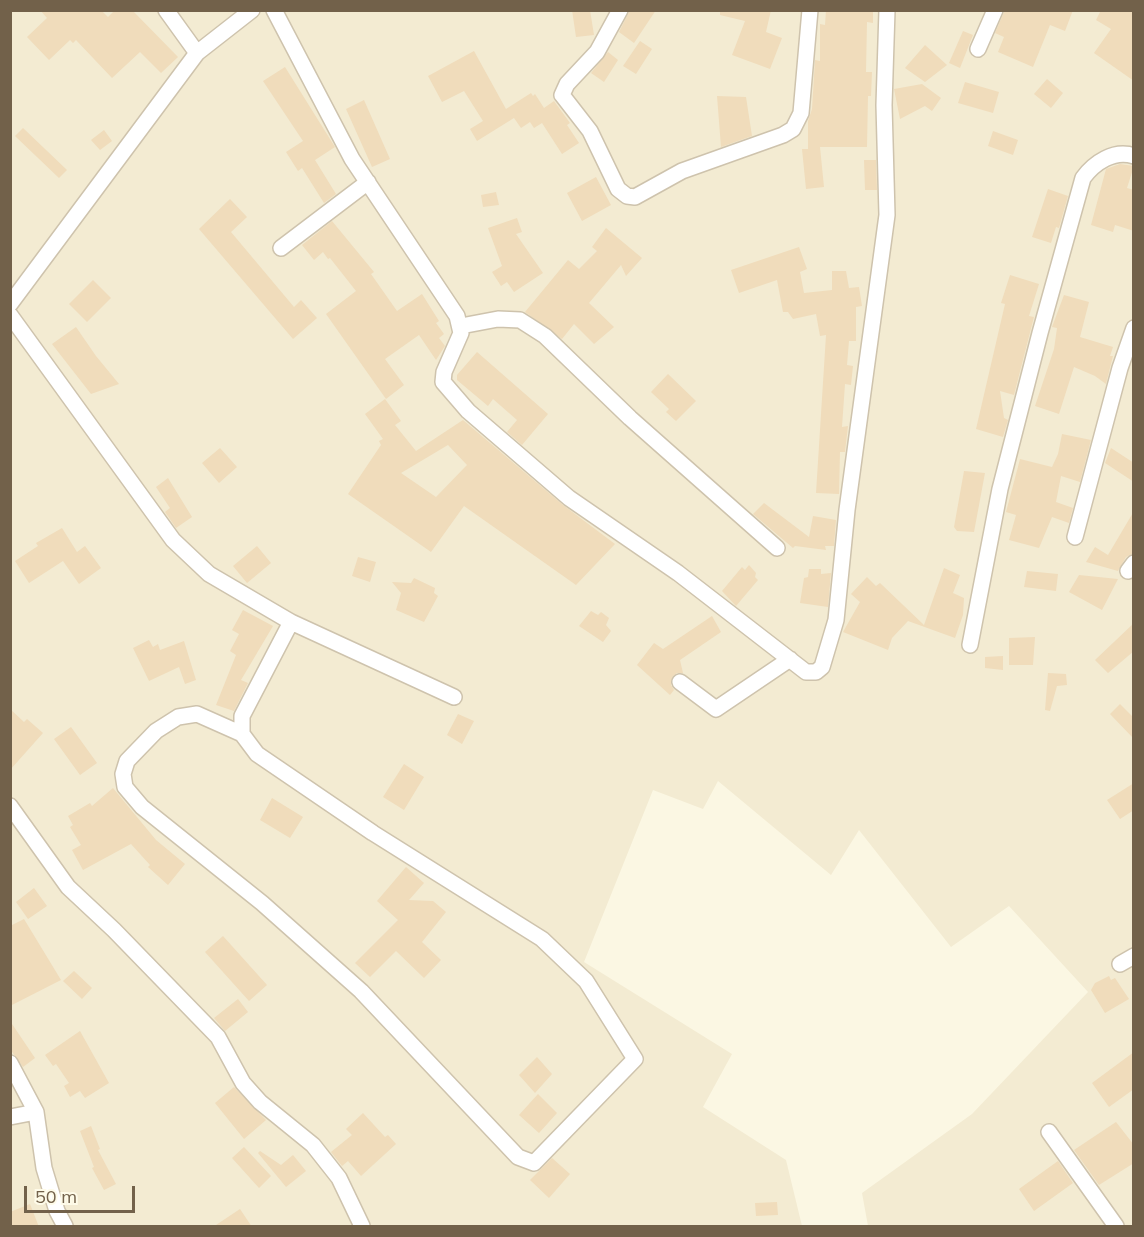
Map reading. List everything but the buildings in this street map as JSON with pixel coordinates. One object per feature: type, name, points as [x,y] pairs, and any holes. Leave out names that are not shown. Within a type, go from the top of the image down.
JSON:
[{"type":"street","points":[[166,10],[197,54]]},
{"type":"street","points":[[10,304],[85,200],[197,54],[252,10]]},
{"type":"street","points":[[274,10],[352,159],[457,316],[461,333],[444,372],[443,382],[468,411],[569,498],[678,573],[806,672],[816,672],[822,667],[836,620],[847,510],[887,215],[884,105],[887,10]]},
{"type":"street","points":[[620,10],[597,52],[567,84],[562,95],[590,131],[618,189],[627,196],[635,196],[682,171],[783,135],[793,129],[801,113],[810,10]]},
{"type":"street","points":[[978,49],[995,10]]},
{"type":"street","points":[[970,645],[1000,489],[1083,178],[1094,164],[1126,154],[1134,156]]},
{"type":"street","points":[[281,248],[368,182]]},
{"type":"street","points":[[10,315],[173,540],[208,574],[291,622],[454,697]]},
{"type":"street","points":[[461,326],[498,319],[520,320],[545,336],[630,418],[777,548]]},
{"type":"street","points":[[1075,537],[1120,368],[1134,328]]},
{"type":"street","points":[[242,734],[197,714],[178,717],[156,731],[127,761],[123,774],[125,787],[142,807],[262,903],[361,991],[518,1157],[534,1163],[635,1059],[586,981],[542,939],[315,794],[257,753],[242,734],[242,716],[291,622]]},
{"type":"street","points":[[680,682],[716,710],[790,659]]},
{"type":"street","points":[[10,806],[68,887],[114,930],[170,991],[218,1037],[243,1083],[260,1102],[313,1145],[339,1178],[362,1227]]},
{"type":"street","points":[[1120,964],[1134,956]]},
{"type":"street","points":[[10,1063],[36,1112],[44,1168],[57,1211],[65,1227]]},
{"type":"street","points":[[10,1117],[36,1112]]},
{"type":"street","points":[[1049,1132],[1116,1227]]},
{"type":"shaded area","points":[[10,11],[1133,11],[1133,1226],[868,1226],[862,1193],[972,1114],[1088,992],[1009,906],[951,947],[859,830],[831,875],[718,781],[703,809],[653,790],[584,962],[732,1054],[703,1107],[786,1160],[802,1226],[11,1226]]}]
